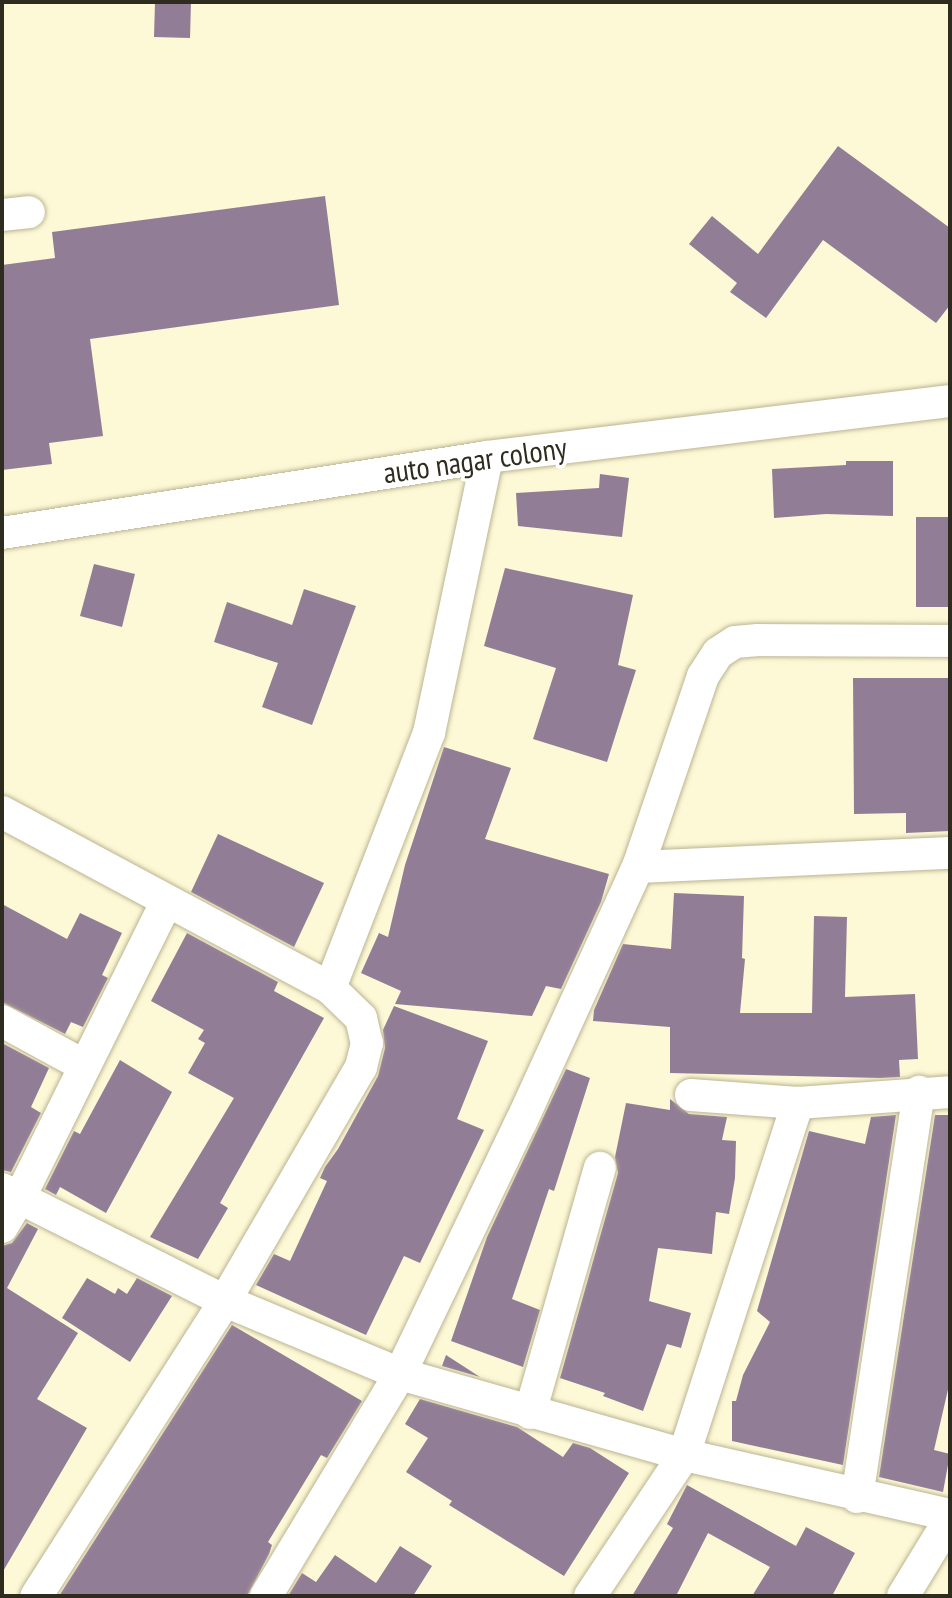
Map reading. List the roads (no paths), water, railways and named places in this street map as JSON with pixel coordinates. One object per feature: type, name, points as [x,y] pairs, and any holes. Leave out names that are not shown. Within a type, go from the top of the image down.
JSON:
[{"type":"street","name":"auto nagar colony","points":[[2,533],[487,457],[950,401]]},
{"type":"street","points":[[330,988],[429,733],[487,457]]},
{"type":"street","points":[[266,1596],[400,1374],[638,867],[703,676],[718,653],[735,642],[758,640],[950,641]]},
{"type":"street","points":[[2,812],[330,988],[361,1018],[367,1043],[361,1067],[225,1301],[36,1596]]},
{"type":"street","points":[[638,867],[950,853]]},
{"type":"street","points":[[2,1227],[11,1193],[85,1066],[167,901]]},
{"type":"street","points":[[2,1021],[85,1066]]},
{"type":"street","points":[[691,1095],[798,1103],[934,1092],[857,1497]]},
{"type":"street","points":[[590,1596],[684,1455],[798,1103]]},
{"type":"street","points":[[530,1413],[600,1168]]},
{"type":"street","points":[[11,1193],[225,1301],[400,1374],[684,1455],[950,1517],[903,1596]]}]
